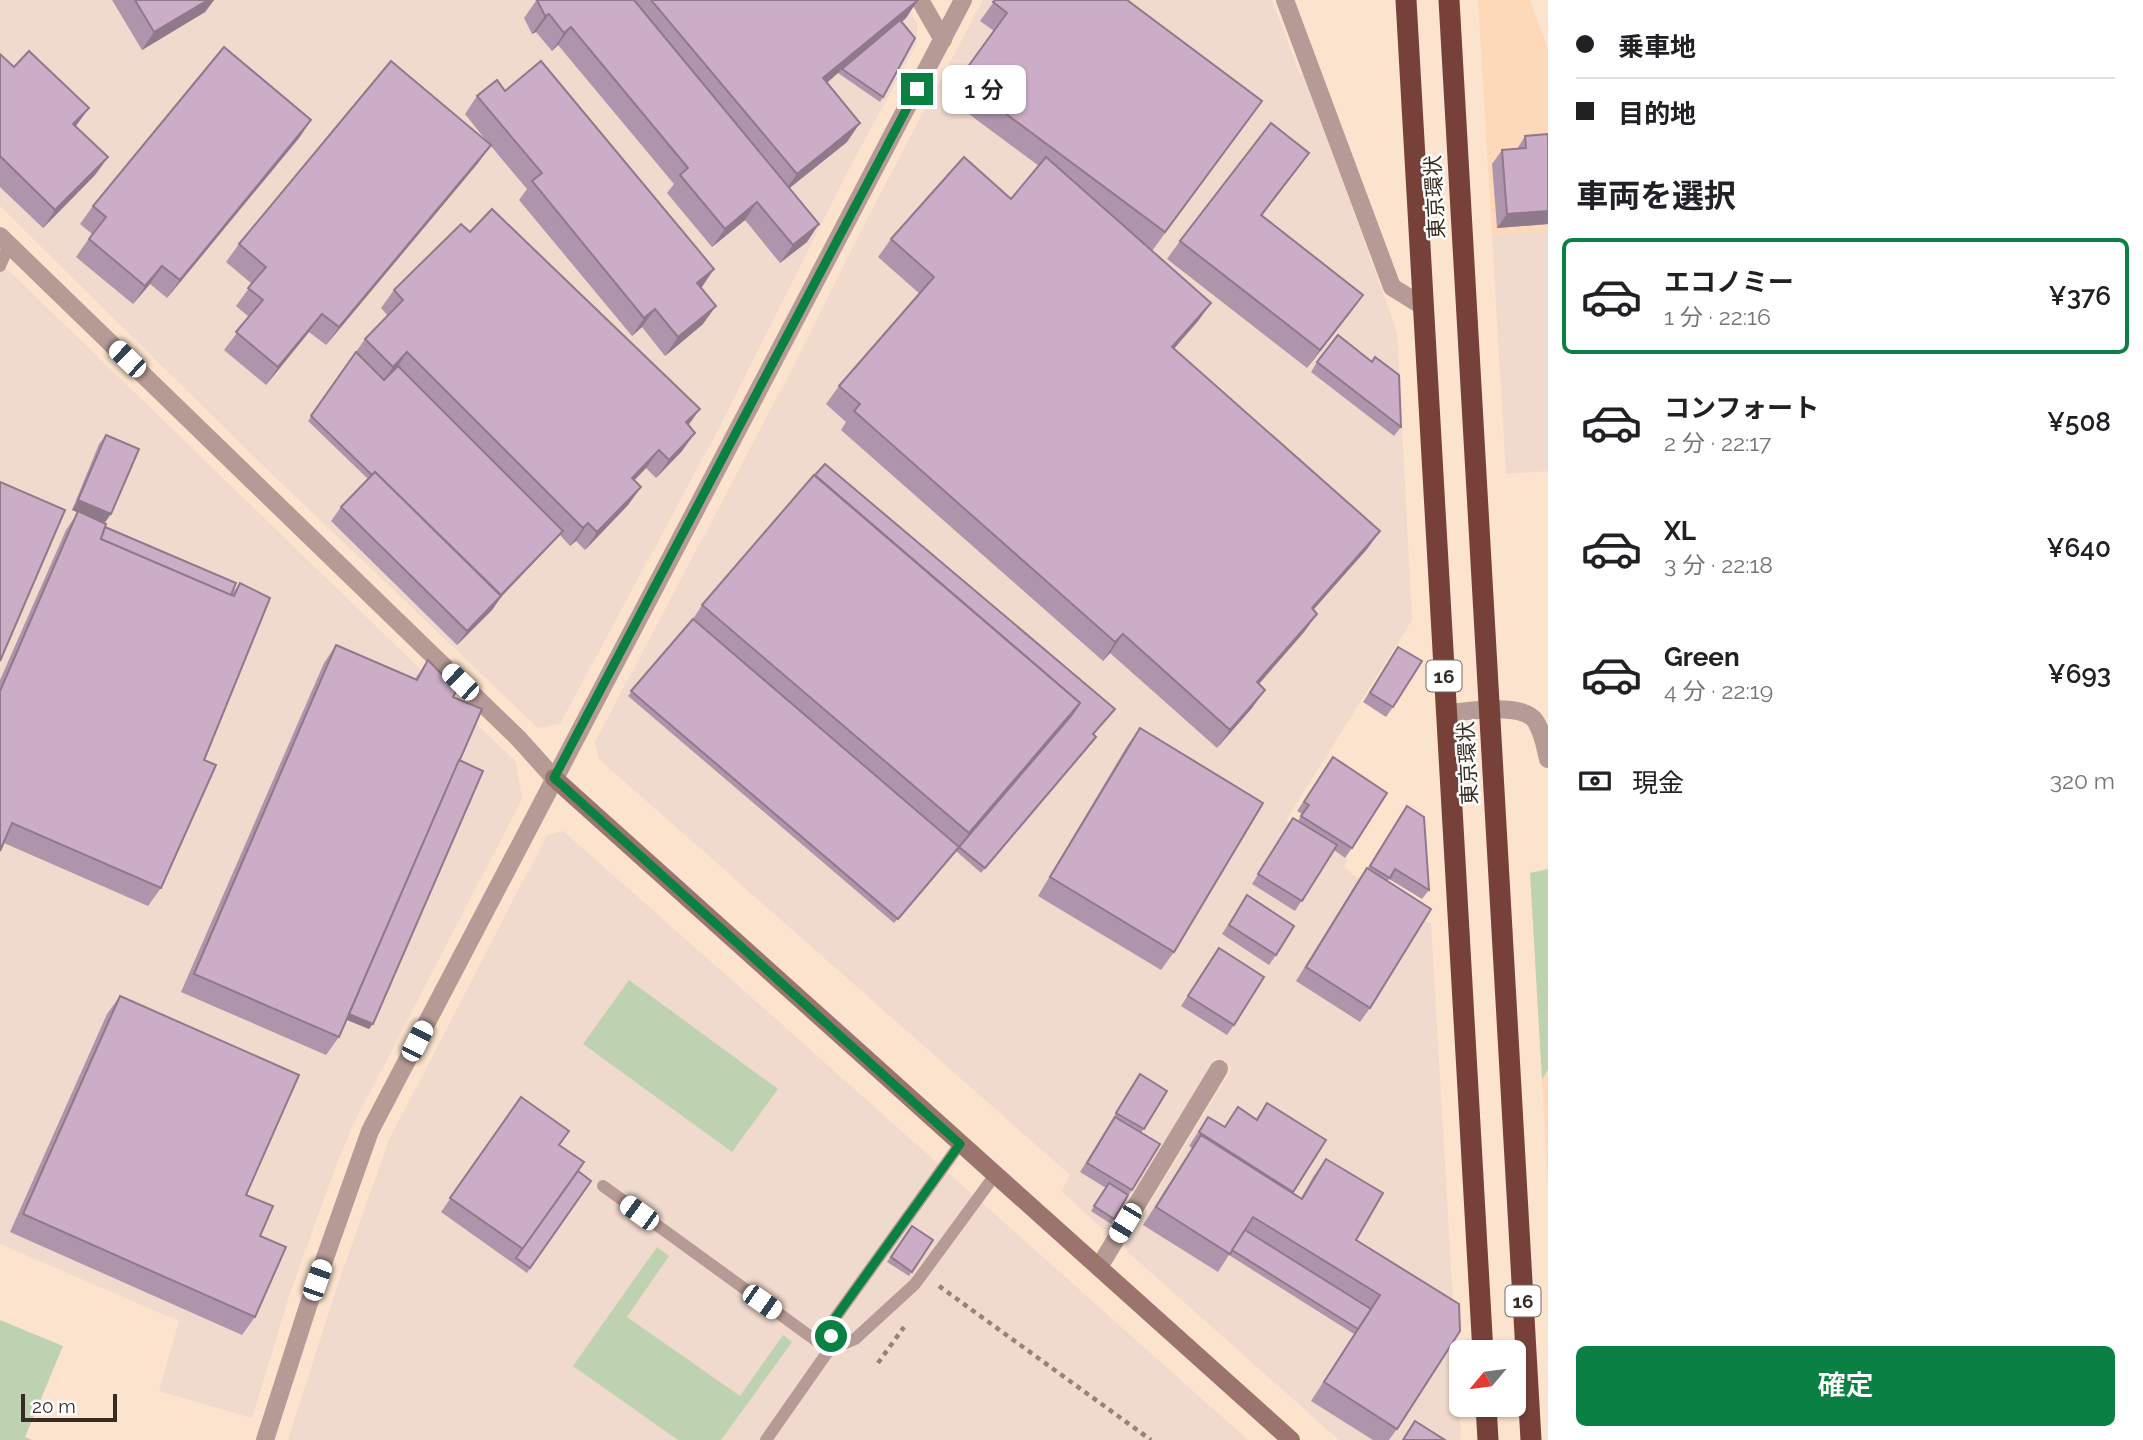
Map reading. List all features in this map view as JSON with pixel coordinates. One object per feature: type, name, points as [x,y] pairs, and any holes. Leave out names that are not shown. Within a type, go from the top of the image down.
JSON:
[{"type":"highway","name":"東京環状","points":[[1406,0],[1482,1340]]},
{"type":"highway","name":"東京環状","points":[[1448,0],[1531,1440]]},
{"type":"highway","points":[[1487,1418],[1488,1440]]},
{"type":"street","points":[[920,0],[943,40]]},
{"type":"street","points":[[265,1440],[370,1131],[963,0]]},
{"type":"street","points":[[1284,0],[1392,287],[1424,307]]},
{"type":"street","points":[[5,240],[519,739],[554,778],[1291,1440]]},
{"type":"street","points":[[1446,713],[1518,710],[1533,717],[1540,730],[1548,759]]},
{"type":"street","points":[[1098,1267],[1219,1069]]},
{"type":"lane","points":[[0,266],[5,240]]},
{"type":"lane","points":[[766,1440],[829,1350],[833,1321],[960,1144]]},
{"type":"lane","points":[[829,1350],[855,1339],[915,1284],[995,1175]]},
{"type":"lane","points":[[603,1186],[829,1350]]},
{"type":"path","points":[[936,1283],[1151,1440]]},
{"type":"shaded area","points":[[0,0],[903,0],[917,23],[917,43],[849,169],[718,430],[560,724],[538,728],[252,455],[0,206]]},
{"type":"shaded area","points":[[983,0],[1272,0],[1300,75],[1304,74],[1397,332],[1412,620],[1286,820],[1348,860],[1344,867],[1353,875],[1431,924],[1455,1340],[1449,1340],[1449,1418],[1460,1418],[1461,1440],[1339,1440],[1128,1252],[1125,1244],[1232,1068],[1215,1058],[1111,1229],[1103,1229],[1061,1191],[1070,1175],[599,759],[595,742],[783,386],[869,215]]},
{"type":"shaded area","points":[[1478,0],[1530,0],[1548,49],[1548,231],[1492,235]]},
{"type":"shaded area","points":[[1548,231],[1548,471],[1506,474],[1492,235]]},
{"type":"shaded area","points":[[0,262],[516,762],[522,799],[353,1125],[290,1293],[252,1418],[159,1391],[179,1321],[0,1244]]},
{"type":"shaded area","points":[[563,831],[1248,1440],[288,1440],[338,1284],[389,1140],[547,835]]},
{"type":"shaded area","points":[[1548,1069],[1548,1186],[1542,1080]]},
{"type":"green space","points":[[1548,869],[1548,1069],[1542,1080],[1530,873]]},
{"type":"green space","points":[[629,980],[778,1089],[732,1152],[583,1044]]},
{"type":"green space","points":[[657,1247],[669,1256],[627,1317],[740,1396],[783,1335],[792,1342],[721,1440],[678,1440],[573,1366]]},
{"type":"green space","points":[[0,1320],[63,1346],[25,1437],[32,1440],[0,1440]]},
{"type":"building","points":[[135,0],[208,0],[154,32]]},
{"type":"building","points":[[537,0],[634,0],[819,224],[793,245],[757,202],[725,229],[680,175],[688,168],[571,27],[564,33],[549,14],[545,16]]},
{"type":"building","points":[[651,0],[918,0],[823,78],[860,123],[797,174]]},
{"type":"building","points":[[1127,0],[1262,101],[1165,232],[959,79],[1007,13],[993,2]]},
{"type":"building","points":[[900,20],[915,38],[883,97],[842,69]]},
{"type":"building","points":[[224,47],[311,120],[180,280],[162,266],[145,286],[89,239],[106,217],[93,206]]},
{"type":"building","points":[[29,51],[89,108],[73,124],[108,157],[55,210],[0,156],[0,54],[14,67]]},
{"type":"building","points":[[391,61],[491,145],[339,327],[322,314],[278,367],[236,332],[263,300],[248,288],[266,267],[239,244]]},
{"type":"building","points":[[541,61],[714,269],[697,283],[716,306],[678,337],[655,309],[644,318],[532,181],[542,173],[477,96],[497,80],[505,91]]},
{"type":"building","points":[[1271,123],[1309,153],[1261,215],[1363,295],[1320,350],[1180,241]]},
{"type":"building","points":[[1548,134],[1548,211],[1507,214],[1502,150],[1526,148],[1525,136]]},
{"type":"building","points":[[964,157],[1011,199],[1046,157],[1211,303],[1172,347],[1380,531],[1312,608],[1317,614],[1257,682],[1265,690],[1230,730],[1123,634],[1115,642],[854,411],[860,404],[839,386],[934,277],[891,239]]},
{"type":"building","points":[[492,209],[700,409],[686,422],[695,433],[669,460],[659,450],[632,478],[641,487],[597,532],[588,523],[583,528],[407,352],[393,367],[365,339],[403,300],[394,290],[461,224],[470,232]]},
{"type":"building","points":[[1338,335],[1372,362],[1375,357],[1399,375],[1401,427],[1317,362]]},
{"type":"building","points":[[356,352],[384,380],[398,366],[563,531],[501,595],[375,472],[372,475],[311,416]]},
{"type":"building","points":[[106,435],[139,449],[111,514],[78,500]]},
{"type":"building","points":[[825,464],[1115,709],[1093,734],[1096,737],[985,868],[959,847],[1080,703],[815,475]]},
{"type":"building","points":[[375,472],[501,596],[467,631],[341,507]]},
{"type":"building","points":[[814,475],[1080,703],[969,833],[702,605]]},
{"type":"building","points":[[0,482],[65,510],[0,661]]},
{"type":"building","points":[[78,511],[106,524],[101,539],[234,596],[240,583],[270,598],[204,760],[216,765],[161,888],[12,823],[0,851],[0,691]]},
{"type":"building","points":[[105,527],[236,583],[231,595],[101,539]]},
{"type":"building","points":[[693,619],[959,847],[898,919],[631,691]]},
{"type":"building","points":[[336,645],[417,680],[428,660],[457,690],[453,697],[482,709],[339,1037],[194,974]]},
{"type":"building","points":[[1398,647],[1422,661],[1393,707],[1370,693]]},
{"type":"building","points":[[1140,728],[1263,803],[1174,952],[1050,877]]},
{"type":"building","points":[[1333,757],[1387,793],[1352,848],[1301,816],[1309,805],[1304,802]]},
{"type":"building","points":[[459,760],[483,771],[373,1024],[349,1014]]},
{"type":"building","points":[[1407,806],[1424,817],[1429,890],[1395,869],[1390,878],[1370,866]]},
{"type":"building","points":[[1293,818],[1337,845],[1302,901],[1258,874]]},
{"type":"building","points":[[1367,868],[1431,909],[1370,1008],[1306,967]]},
{"type":"building","points":[[1247,895],[1294,926],[1276,955],[1229,925]]},
{"type":"building","points":[[1219,948],[1264,977],[1234,1025],[1188,996]]},
{"type":"building","points":[[120,996],[299,1075],[246,1195],[273,1206],[260,1236],[286,1247],[255,1317],[23,1214]]},
{"type":"building","points":[[1140,1074],[1167,1091],[1144,1129],[1116,1113]]},
{"type":"building","points":[[521,1097],[569,1131],[559,1145],[584,1162],[523,1249],[450,1198]]},
{"type":"building","points":[[1267,1103],[1326,1140],[1293,1192],[1199,1132],[1208,1117],[1225,1127],[1238,1107],[1257,1120]]},
{"type":"building","points":[[1115,1117],[1160,1144],[1132,1190],[1087,1163]]},
{"type":"building","points":[[1201,1135],[1302,1199],[1326,1159],[1383,1193],[1356,1240],[1459,1304],[1460,1331],[1454,1340],[1449,1340],[1449,1348],[1397,1429],[1324,1382],[1380,1295],[1253,1217],[1230,1254],[1156,1207]]},
{"type":"building","points":[[578,1171],[591,1181],[530,1268],[516,1258]]},
{"type":"building","points":[[1109,1183],[1128,1195],[1114,1219],[1094,1206]]},
{"type":"building","points":[[912,1226],[933,1240],[912,1272],[891,1257]]},
{"type":"building","points":[[1245,1230],[1371,1309],[1358,1329],[1232,1250]]},
{"type":"building","points":[[1415,1421],[1445,1440],[1403,1440]]},
{"type":"route","points":[[831,1336],[833,1321],[960,1144],[554,778],[917,89]]}]
